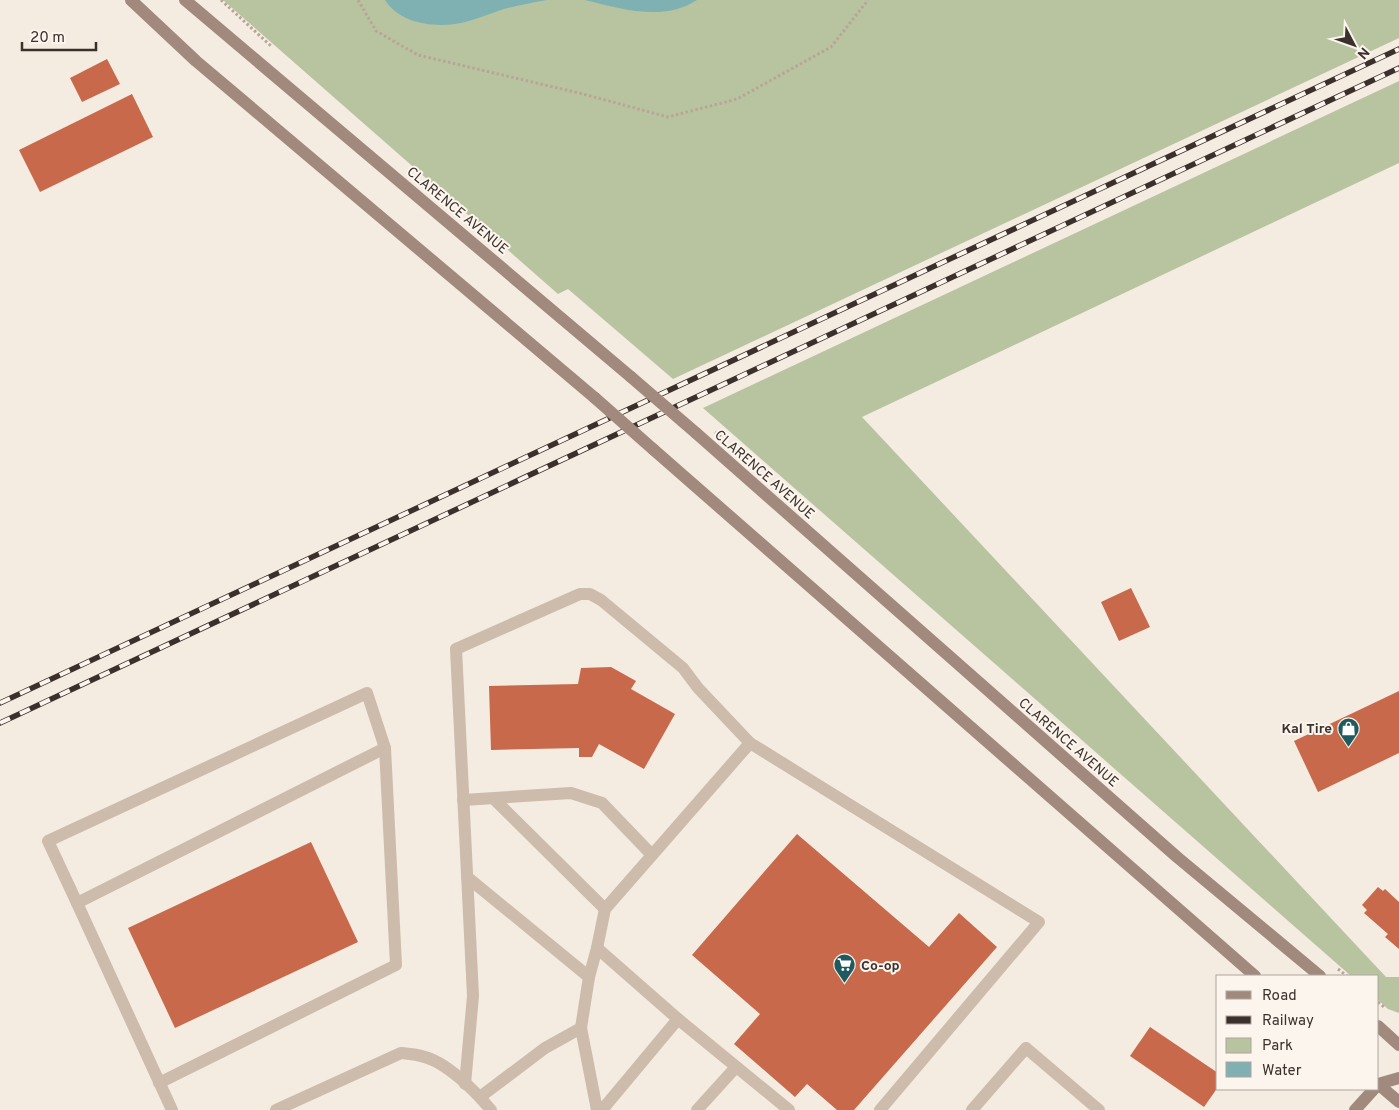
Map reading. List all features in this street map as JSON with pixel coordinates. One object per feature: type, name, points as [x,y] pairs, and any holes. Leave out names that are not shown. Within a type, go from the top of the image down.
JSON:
[{"type":"main road","points":[[131,0],[196,61],[595,398],[1254,975]]},
{"type":"main road","name":"CLARENCE AVENUE","points":[[186,0],[631,377],[1177,857],[1319,975]]},
{"type":"main road","points":[[1379,1027],[1399,1045]]},
{"type":"main road","points":[[1379,1084],[1399,1078]]},
{"type":"main road","points":[[1379,1085],[1399,1102]]},
{"type":"main road","points":[[1355,1110],[1373,1090]]},
{"type":"street","points":[[465,1084],[473,996],[456,649],[580,594],[590,594],[601,600],[684,668],[698,688],[750,743],[1039,922],[880,1110]]},
{"type":"street","points":[[159,1084],[396,965],[385,748],[367,692],[48,841],[159,1084],[172,1110]]},
{"type":"street","points":[[597,1110],[581,1028],[589,977],[597,948],[604,909],[750,743]]},
{"type":"street","points":[[77,903],[385,748]]},
{"type":"street","points":[[464,800],[572,793],[602,804],[652,855]]},
{"type":"street","points":[[494,799],[604,909]]},
{"type":"street","points":[[467,877],[589,977]]},
{"type":"street","points":[[597,948],[678,1019],[789,1110]]},
{"type":"street","points":[[602,1110],[678,1019]]},
{"type":"street","points":[[480,1097],[545,1048],[581,1028]]},
{"type":"street","points":[[972,1110],[1026,1048],[1099,1110]]},
{"type":"street","points":[[276,1110],[401,1053],[422,1056],[445,1066],[480,1097],[491,1110]]},
{"type":"street","points":[[696,1110],[736,1067]]},
{"type":"path","points":[[358,0],[376,30],[418,55],[668,116],[737,99],[831,47],[868,0]]},
{"type":"green space","points":[[223,0],[1399,0],[1399,38],[673,379],[568,289],[558,294]]},
{"type":"green space","points":[[1399,81],[1399,163],[862,417],[1386,977],[1399,977],[1399,1013],[1388,1009],[1379,1001],[1379,975],[1350,975],[703,408]]},
{"type":"water","points":[[385,0],[547,0],[498,11],[461,23],[440,25],[409,19],[392,8]]},
{"type":"water","points":[[585,0],[697,0],[684,7],[670,11],[642,12]]},
{"type":"building","points":[[107,59],[120,84],[82,102],[70,78]]},
{"type":"building","points":[[132,94],[153,137],[40,192],[19,150]]},
{"type":"building","points":[[1131,588],[1150,627],[1119,641],[1101,602]]},
{"type":"building","points":[[611,667],[636,681],[631,689],[675,714],[644,769],[599,744],[592,757],[579,757],[579,748],[491,750],[489,686],[578,684],[581,668]]},
{"type":"building","name":"Kal Tire","points":[[1399,691],[1399,753],[1318,792],[1294,741]]},
{"type":"building","name":"Co-op","points":[[797,834],[929,947],[959,913],[997,947],[854,1110],[837,1110],[807,1084],[795,1097],[734,1044],[760,1014],[692,955]]},
{"type":"building","points":[[311,842],[358,942],[175,1028],[128,928]]},
{"type":"building","points":[[1378,887],[1383,891],[1385,889],[1399,902],[1399,949],[1385,937],[1388,934],[1364,913],[1367,910],[1362,905]]},
{"type":"building","points":[[1150,1027],[1216,1072],[1216,1090],[1204,1107],[1130,1056]]},
{"type":"railway","points":[[0,703],[1399,49]]},
{"type":"railway","points":[[0,723],[1399,68]]},
{"type":"place","name":"Kal Tire","points":[[1348,747]]},
{"type":"place","name":"Co-op","points":[[845,984]]}]
